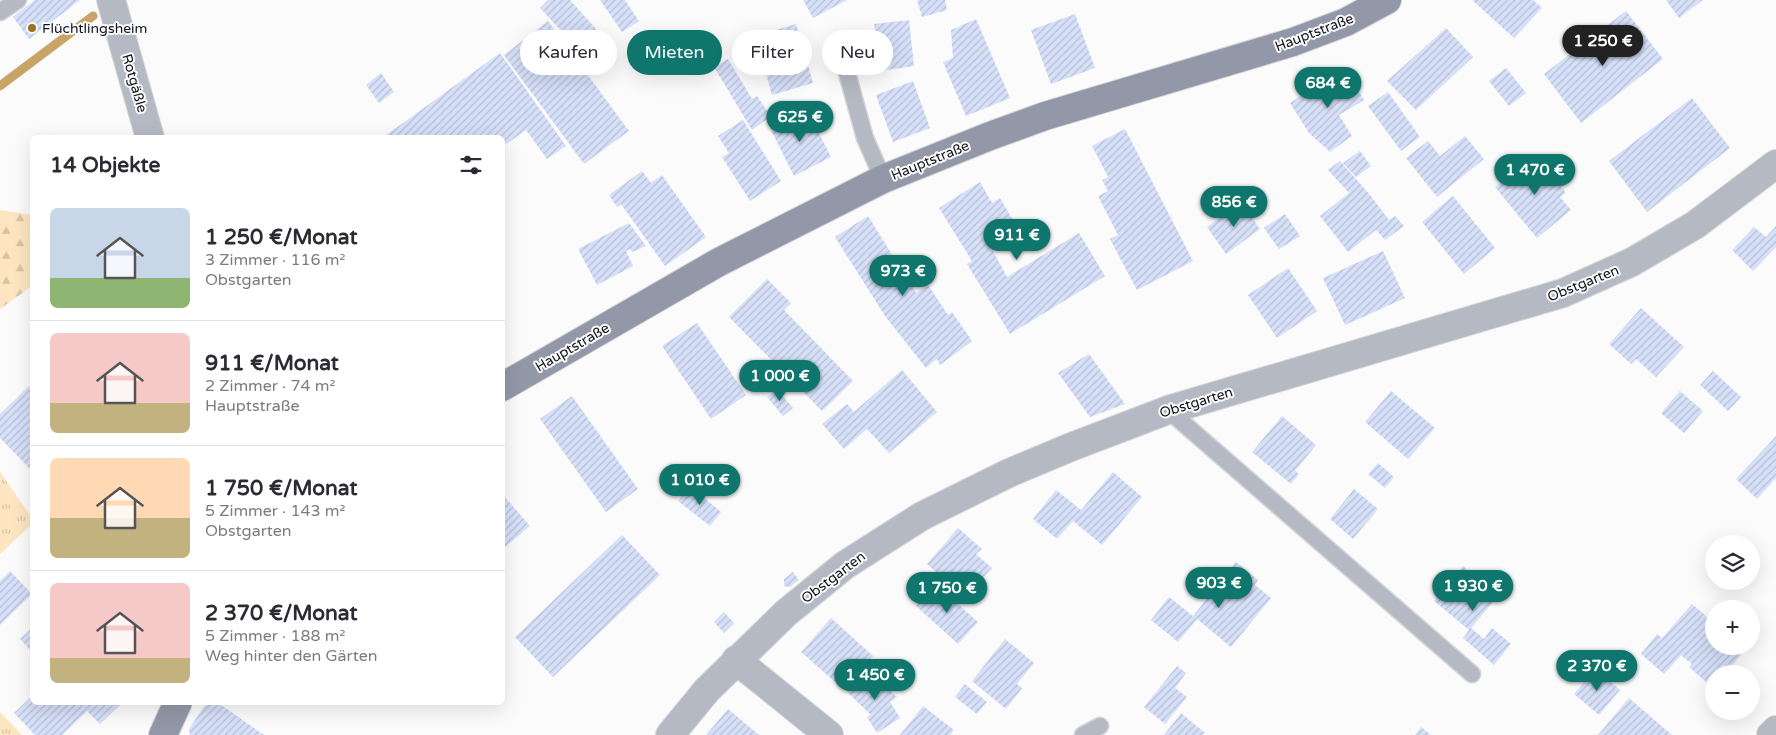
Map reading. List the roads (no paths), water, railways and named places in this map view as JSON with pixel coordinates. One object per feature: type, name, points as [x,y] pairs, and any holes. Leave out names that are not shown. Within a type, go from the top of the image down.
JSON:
[{"type":"street","name":"Rotgäßle","points":[[111,0],[149,135]]},
{"type":"street","name":"Hauptstraße","points":[[505,385],[719,262],[883,179],[1045,116],[1293,42],[1346,22],[1387,0]]},
{"type":"street","name":"Obstgarten","points":[[670,735],[707,690],[786,613],[844,565],[922,516],[1009,473],[1168,410],[1563,293],[1632,262],[1695,225],[1776,164]]},
{"type":"street","points":[[736,660],[829,735]]},
{"type":"street","points":[[163,735],[177,705]]},
{"type":"street","points":[[1771,735],[1776,730]]},
{"type":"lane","points":[[0,12],[18,0]]},
{"type":"lane","points":[[848,75],[865,138],[883,179]]},
{"type":"lane","points":[[1168,410],[1472,674]]},
{"type":"lane","points":[[1083,735],[1100,726]]},
{"type":"waterway","points":[[0,86],[93,16]]},
{"type":"place","name":"Flüchtlingsheim","points":[[32,28]]}]
